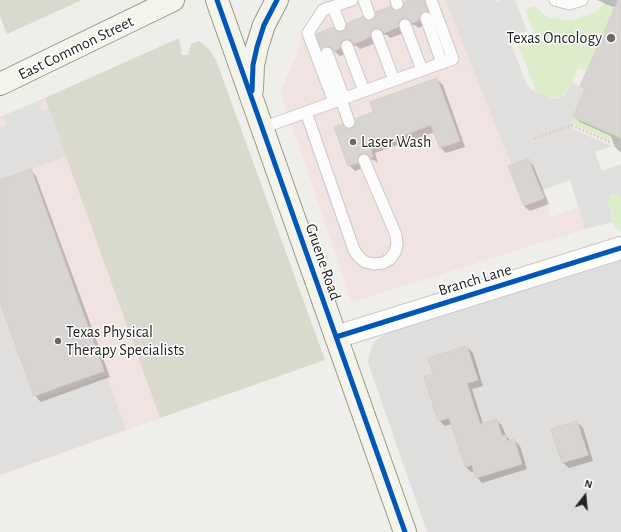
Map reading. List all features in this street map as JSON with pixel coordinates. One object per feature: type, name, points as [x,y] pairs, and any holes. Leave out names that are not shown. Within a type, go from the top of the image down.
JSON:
[{"type":"street","name":"East Common Street","points":[[0,84],[173,0]]},
{"type":"street","name":"Gruene Road","points":[[217,0],[405,532]]},
{"type":"street","points":[[252,99],[253,65],[257,47],[264,25],[277,0]]},
{"type":"street","name":"Branch Lane","points":[[336,337],[621,248]]},
{"type":"lane","points":[[350,122],[308,33],[323,10],[352,0]]},
{"type":"lane","points":[[364,0],[369,14]]},
{"type":"lane","points":[[262,128],[453,59],[431,0]]},
{"type":"lane","points":[[555,0],[569,4],[582,0]]},
{"type":"lane","points":[[333,7],[340,25]]},
{"type":"lane","points":[[426,18],[442,63]]},
{"type":"lane","points":[[316,22],[320,32]]},
{"type":"lane","points":[[405,25],[422,70]]},
{"type":"lane","points":[[377,35],[394,80]]},
{"type":"lane","points":[[347,46],[364,91]]},
{"type":"lane","points":[[327,53],[340,100]]},
{"type":"lane","points":[[306,112],[354,250],[359,257],[366,262],[374,264],[383,263],[390,259],[395,252],[397,244],[396,235],[364,160]]},
{"type":"path","points":[[534,139],[571,125],[612,143]]},
{"type":"shaded area","points":[[0,0],[82,0],[7,34],[0,16]]},
{"type":"shaded area","points":[[323,0],[445,0],[511,164],[508,166],[523,206],[544,198],[551,217],[578,207],[585,229],[352,302],[280,91],[297,55],[302,32]]},
{"type":"shaded area","points":[[445,0],[495,0],[496,2],[500,0],[515,0],[527,31],[512,37],[511,44],[527,85],[532,90],[554,99],[565,95],[571,82],[585,89],[572,120],[572,127],[575,130],[612,146],[595,152],[602,171],[621,164],[621,200],[619,195],[616,193],[610,195],[608,200],[613,222],[585,229],[570,180],[541,191],[528,158],[511,164]]},
{"type":"shaded area","points":[[179,38],[182,55],[188,55],[191,44],[199,41],[209,49],[216,60],[325,360],[160,418],[45,98]]},
{"type":"shaded area","points":[[45,98],[160,418],[0,475],[0,117]]},
{"type":"shaded area","points":[[45,98],[41,102],[40,111],[49,108],[66,157],[0,180],[0,128],[7,125],[5,118],[0,119],[0,117]]},
{"type":"shaded area","points":[[621,260],[621,532],[427,532],[368,363],[370,351],[375,341],[385,334]]},
{"type":"shaded area","points":[[0,302],[35,400],[106,375],[126,430],[0,475]]},
{"type":"green space","points":[[605,1],[616,6],[586,71],[578,68],[568,91],[559,98],[549,97],[536,91],[517,42],[535,35],[525,10],[534,6],[548,17],[566,20],[578,19],[597,11]]},
{"type":"green space","points":[[573,117],[609,133],[621,135],[611,138],[611,141],[571,123]]},
{"type":"green space","points":[[616,193],[620,195],[621,200],[621,232],[614,226],[608,205],[608,197]]},
{"type":"building","points":[[409,0],[424,0],[428,11],[421,13],[419,20],[412,23],[409,19],[403,18],[399,21],[398,27],[384,33],[381,29],[375,28],[371,31],[370,37],[354,44],[351,40],[345,39],[341,42],[340,48],[334,51],[328,46],[321,49],[316,34],[333,27],[336,31],[342,32],[346,29],[347,23],[363,17],[367,21],[372,20],[376,16],[376,12],[391,6],[395,11],[399,11],[404,6],[404,2]]},
{"type":"building","name":"Texas Oncology","points":[[618,0],[621,0],[621,138],[573,117],[585,89],[580,86]]},
{"type":"building","points":[[437,78],[460,141],[440,148],[431,125],[370,148],[373,157],[371,158],[368,154],[362,153],[358,156],[358,163],[348,166],[334,127],[342,124],[347,129],[352,128],[356,124],[355,119],[373,112],[370,102]]},
{"type":"building","points":[[528,158],[544,198],[524,206],[508,166]]},
{"type":"building","points":[[31,169],[104,371],[34,396],[0,302],[0,180]]},
{"type":"building","points":[[467,346],[478,380],[467,383],[480,424],[497,419],[502,436],[506,435],[507,441],[514,439],[522,464],[476,478],[472,465],[465,467],[449,418],[438,421],[424,376],[433,374],[428,358]]},
{"type":"building","points":[[577,421],[588,455],[562,463],[551,429]]},
{"type":"cycle path","points":[[217,0],[405,532]]},
{"type":"cycle path","points":[[252,91],[253,65],[257,47],[264,25],[277,0]]},
{"type":"cycle path","points":[[336,337],[621,248]]},
{"type":"place","name":"Texas Oncology","points":[[611,38]]},
{"type":"place","name":"Laser Wash","points":[[353,142]]},
{"type":"place","name":"Texas Physical Therapy Specialists","points":[[58,341]]}]
